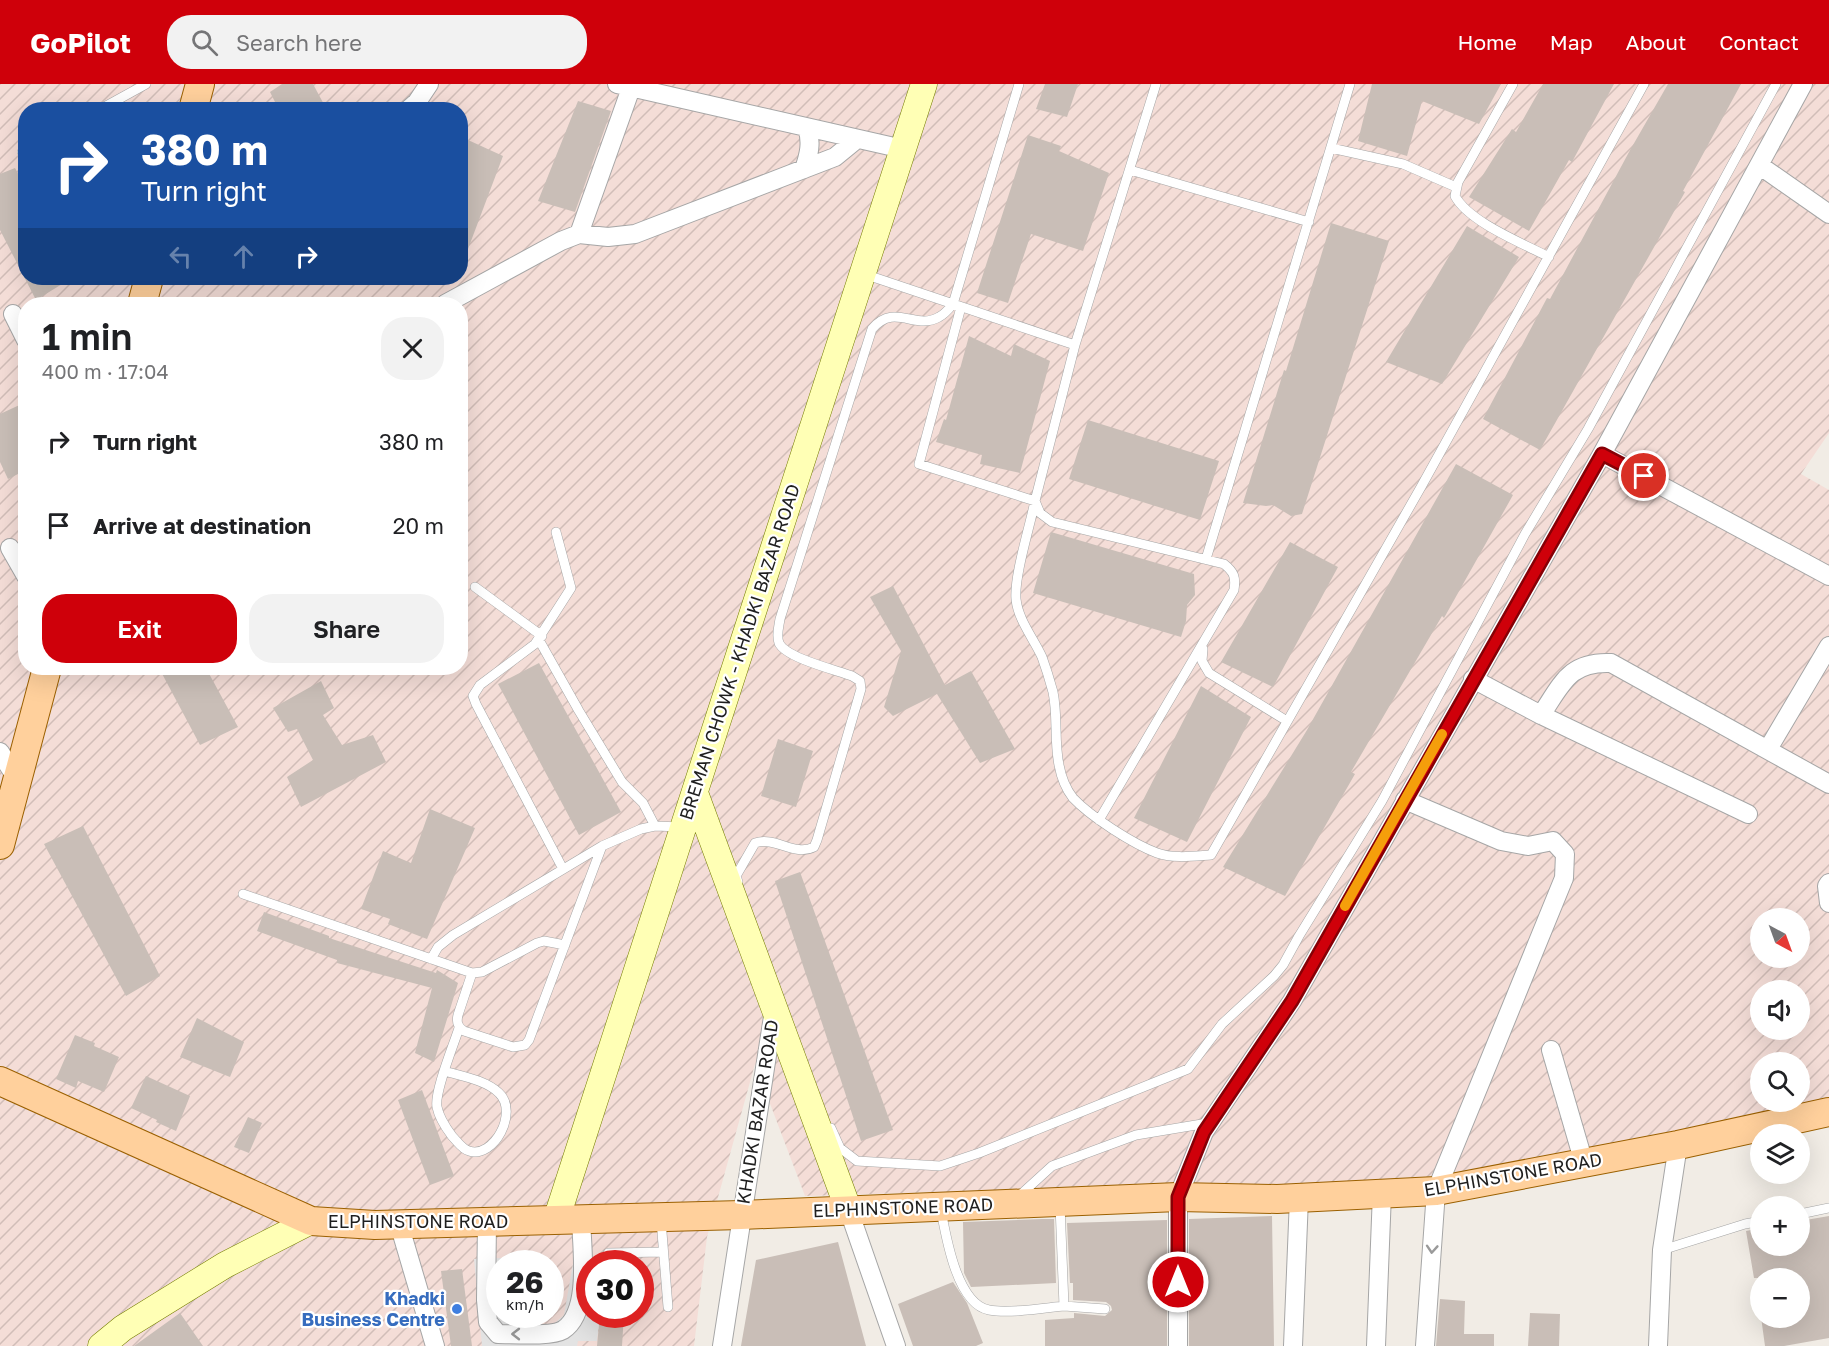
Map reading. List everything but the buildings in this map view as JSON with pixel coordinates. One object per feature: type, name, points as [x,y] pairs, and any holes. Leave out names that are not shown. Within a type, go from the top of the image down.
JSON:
[{"type":"main road","points":[[195,102],[200,84]]},
{"type":"main road","name":"BREMAN CHOWK - KHADKI BAZAR ROAD","points":[[568,1220],[683,828],[924,84]]},
{"type":"main road","points":[[0,845],[45,675]]},
{"type":"main road","name":"KHADKI BAZAR ROAD","points":[[695,793],[775,997],[849,1211]]},
{"type":"main road","name":"ELPHINSTONE ROAD","points":[[0,1081],[311,1221],[375,1225],[741,1215],[1178,1197],[1299,1198],[1436,1191],[1678,1145],[1829,1112]]},
{"type":"main road","points":[[101,1346],[123,1328],[225,1265],[311,1221]]},
{"type":"street","points":[[417,102],[429,84]]},
{"type":"street","points":[[1178,1346],[1178,1197],[1204,1132],[1292,1001],[1602,454],[1803,84]]},
{"type":"street","points":[[579,234],[626,85],[903,149]]},
{"type":"street","points":[[804,169],[809,155],[810,137],[807,128]]},
{"type":"street","points":[[458,297],[561,241],[579,234],[608,237],[635,234],[835,157],[857,140]]},
{"type":"street","points":[[1759,165],[1829,214]]},
{"type":"street","points":[[14,315],[18,323]]},
{"type":"street","points":[[1602,454],[1829,576]]},
{"type":"street","points":[[10,548],[18,562]]},
{"type":"street","points":[[1768,749],[1829,646]]},
{"type":"street","points":[[1541,715],[1567,677],[1581,666],[1611,663],[1829,784]]},
{"type":"street","points":[[1473,679],[1541,715],[1748,814]]},
{"type":"street","points":[[0,752],[17,779]]},
{"type":"street","points":[[1405,800],[1502,841],[1528,846],[1553,841],[1565,854],[1564,878],[1436,1191],[1425,1346]]},
{"type":"street","points":[[1829,883],[1827,886],[1829,903]]},
{"type":"street","name":"KHADKI BAZAR ROAD","points":[[722,1346],[775,997]]},
{"type":"street","points":[[1551,1050],[1584,1163]]},
{"type":"street","points":[[1658,1346],[1662,1250],[1678,1145]]},
{"type":"street","points":[[1376,1346],[1382,1194]]},
{"type":"street","points":[[1293,1346],[1299,1198]]},
{"type":"street","points":[[849,1211],[896,1346]]},
{"type":"street","points":[[487,1223],[488,1322],[498,1334],[541,1335],[562,1330],[578,1312],[583,1289],[568,1220]]},
{"type":"street","points":[[399,1224],[435,1346]]},
{"type":"lane","points":[[113,102],[146,84]]},
{"type":"lane","points":[[1019,84],[957,305],[919,464],[1035,501],[1040,513],[1052,522],[1224,564],[1233,571],[1236,580],[1234,590],[1099,820]]},
{"type":"lane","points":[[1156,84],[1075,345],[1035,501],[1018,577],[1016,600],[1027,630],[1041,657],[1053,692],[1058,726],[1059,764],[1066,786],[1073,797],[1099,820],[1138,844],[1159,854],[1192,856],[1211,855],[1549,257],[1644,84]]},
{"type":"lane","points":[[1206,559],[1350,84]]},
{"type":"lane","points":[[1513,84],[1456,187],[1455,196],[1460,206],[1471,216],[1549,257]]},
{"type":"lane","points":[[827,1118],[840,1148],[857,1161],[940,1166],[979,1153],[1188,1069],[1222,1024],[1274,976],[1283,965],[1382,801],[1525,534],[1588,429],[1776,84]]},
{"type":"lane","points":[[1331,148],[1403,164],[1456,187]]},
{"type":"lane","points":[[1130,170],[1309,222]]},
{"type":"lane","points":[[863,274],[1075,345]]},
{"type":"lane","points":[[775,997],[736,876],[755,843],[762,840],[797,850],[806,851],[814,847],[861,689],[860,681],[852,676],[785,650],[779,642],[780,619],[872,329],[878,321],[888,316],[932,320],[941,317],[957,305]]},
{"type":"lane","points":[[556,532],[571,588],[541,638],[480,685],[473,696],[563,869]]},
{"type":"lane","points":[[475,587],[541,638],[579,711],[622,782],[643,803],[655,826]]},
{"type":"lane","points":[[1203,644],[1202,660],[1209,673],[1287,722]]},
{"type":"lane","points":[[431,959],[438,947],[453,934],[602,846],[641,829],[655,826],[683,828]]},
{"type":"lane","points":[[472,973],[456,1022],[459,1028],[513,1047],[525,1045],[529,1040],[602,846]]},
{"type":"lane","points":[[243,894],[472,973],[482,972],[537,943],[544,941],[565,945]]},
{"type":"lane","points":[[444,1071],[470,1078],[497,1091],[506,1101],[507,1117],[500,1135],[484,1149],[472,1152],[463,1148],[442,1122],[436,1106],[444,1071],[459,1028]]},
{"type":"lane","points":[[1010,1204],[1052,1166],[1136,1135],[1210,1123]]},
{"type":"lane","points":[[1059,1202],[1064,1306]]},
{"type":"lane","points":[[940,1207],[950,1260],[970,1298],[977,1306],[990,1311],[1064,1306],[1106,1309]]},
{"type":"lane","points":[[1810,1212],[1829,1208]]},
{"type":"lane","points":[[661,1217],[668,1307]]},
{"type":"lane","points":[[1662,1250],[1750,1224]]},
{"type":"lane","points":[[654,1252],[663,1252]]},
{"type":"shaded area","points":[[0,84],[1829,84],[1829,433],[1801,474],[1829,490],[1829,1098],[1810,1102],[1810,1052],[1750,1052],[1750,1112],[1768,1112],[1634,1143],[1375,1187],[1112,1187],[805,1196],[755,1064],[707,1237],[694,1346],[0,1346]]},
{"type":"shaded area","points":[[574,1258],[576,1258],[576,1328],[598,1328],[597,1341],[578,1341],[577,1346],[482,1346],[474,1259],[486,1259],[486,1328],[564,1328],[564,1315]]},
{"type":"slow traffic","points":[[1345,906],[1442,734]]},
{"type":"place","name":"Khadki Business Centre","points":[[457,1309]]},
{"type":"route","points":[[1178,1282],[1178,1197],[1204,1132],[1292,1001],[1602,454],[1644,476]]}]
